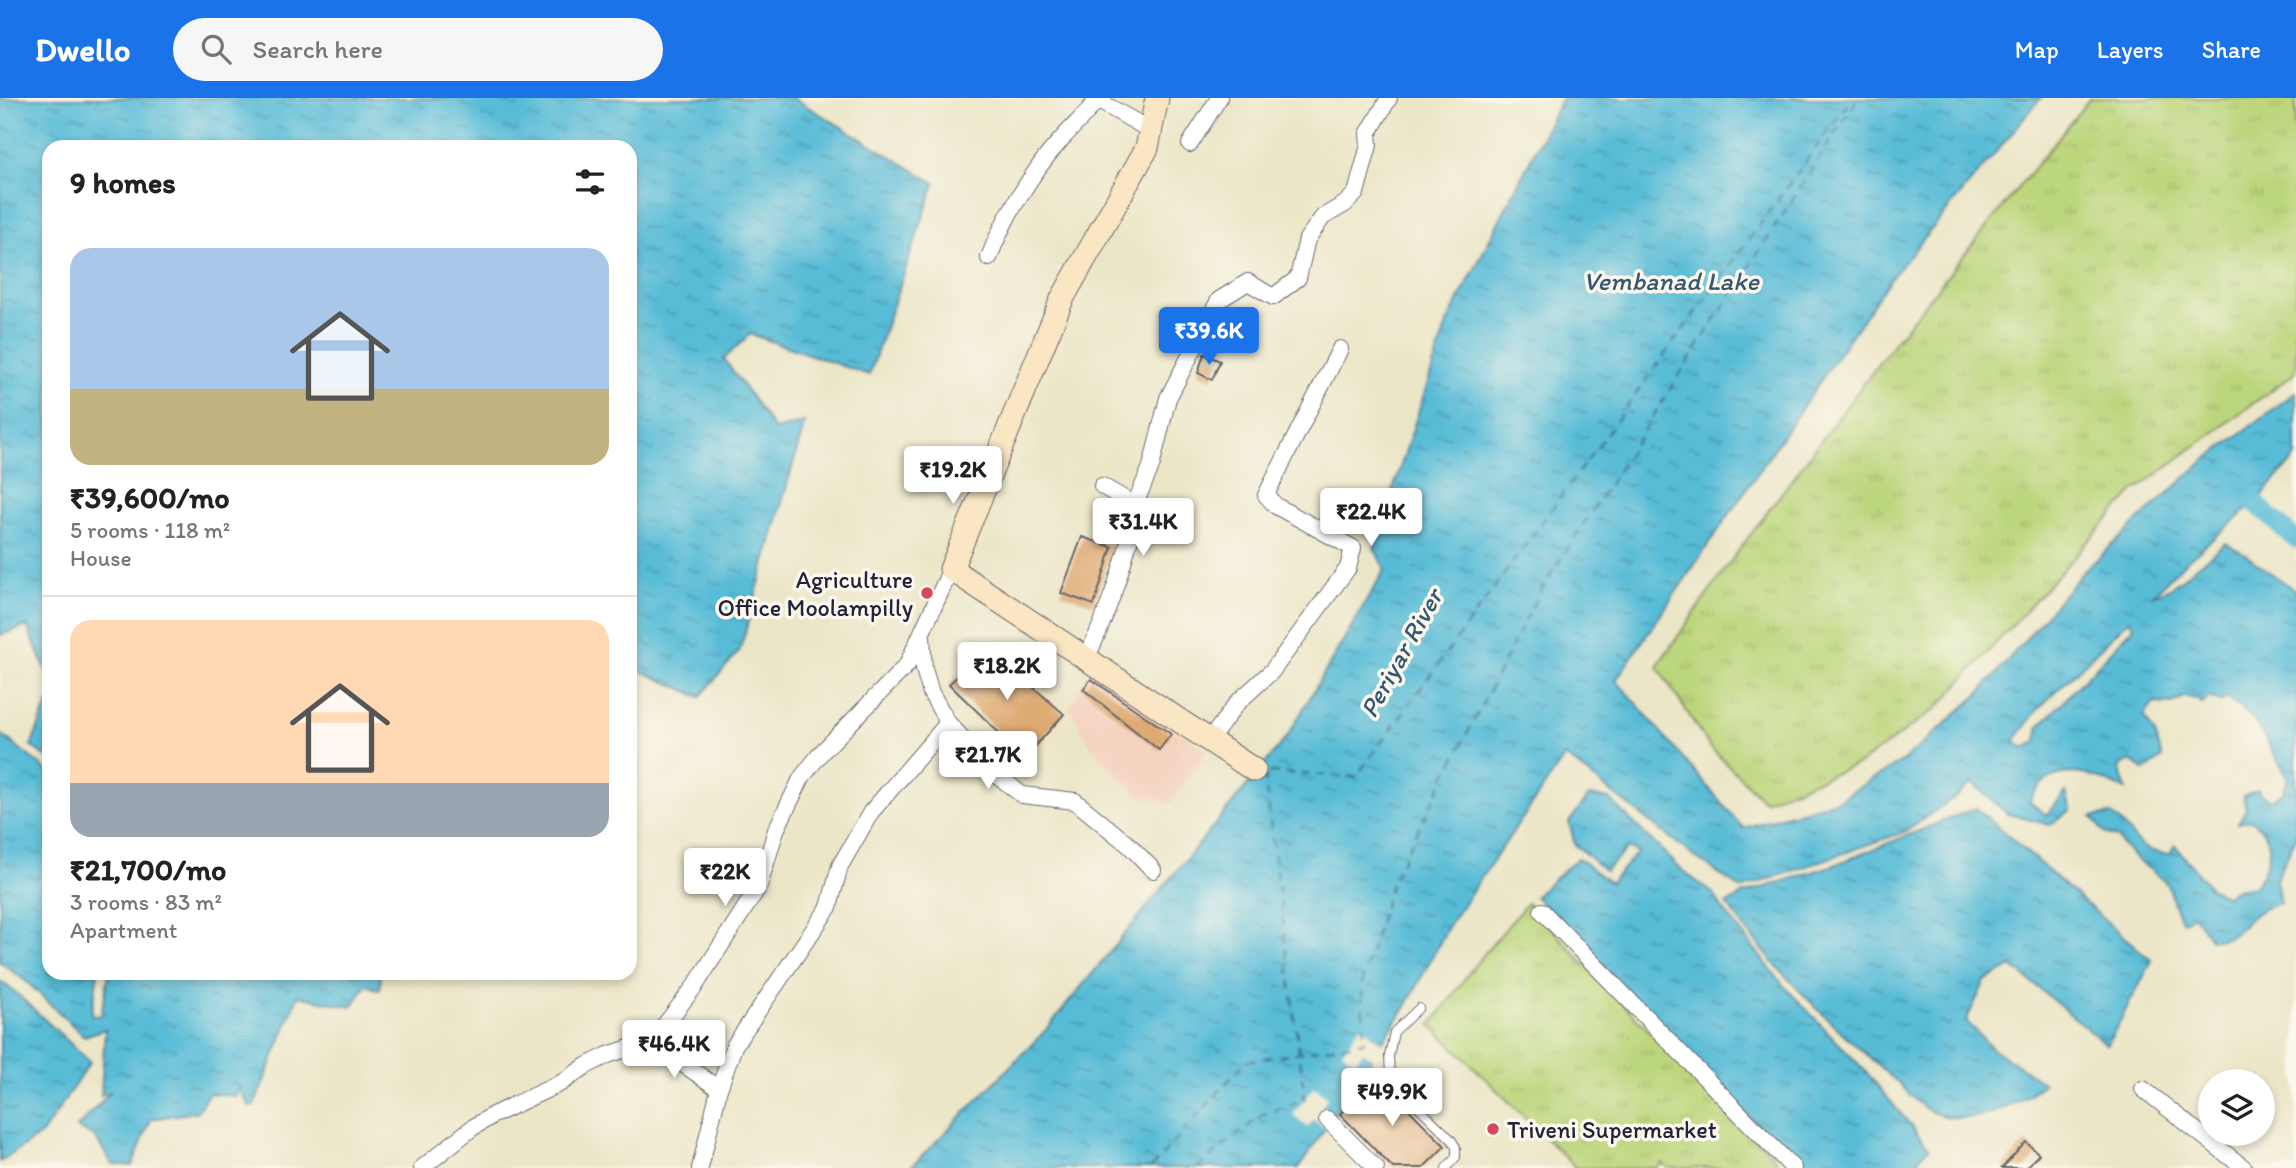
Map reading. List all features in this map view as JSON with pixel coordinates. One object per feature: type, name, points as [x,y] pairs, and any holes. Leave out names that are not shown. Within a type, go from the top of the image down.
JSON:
[{"type":"street","points":[[422,1168],[472,1128],[493,1115],[561,1083],[608,1055],[650,1041],[695,986],[759,886],[776,830],[802,777],[821,753],[907,666],[951,569],[1062,299],[1147,148],[1157,98]]},
{"type":"street","points":[[1190,144],[1219,98]]},
{"type":"street","points":[[1135,505],[1151,467],[1168,398],[1219,300],[1248,282],[1273,297],[1298,278],[1307,239],[1323,217],[1345,204],[1356,193],[1369,145],[1368,134],[1389,98]]},
{"type":"street","points":[[989,258],[997,235],[1019,198],[1059,142],[1097,100],[1150,130]]},
{"type":"street","points":[[1209,741],[1237,704],[1272,671],[1348,568],[1353,548],[1276,506],[1266,495],[1340,349]]},
{"type":"street","points":[[1086,659],[1104,619],[1140,508],[1102,486]]},
{"type":"street","points":[[951,569],[1254,770]]},
{"type":"street","points":[[922,635],[924,669],[931,693],[948,723],[997,775],[1021,795],[1075,802],[1130,846],[1153,870]]},
{"type":"street","points":[[700,1168],[719,1089],[734,1046],[829,907],[840,866],[871,812],[948,723]]},
{"type":"street","points":[[1542,911],[1793,1168]]},
{"type":"street","points":[[650,1041],[719,1089]]},
{"type":"street","points":[[2143,1088],[2244,1168]]},
{"type":"street","points":[[1328,1119],[1376,1168]]},
{"type":"lane","points":[[1419,1008],[1394,1032],[1389,1056],[1390,1074],[1456,1147],[1456,1157],[1446,1168]]},
{"type":"shaded area","points":[[1091,669],[1206,750],[1171,803],[1140,796],[1092,748],[1069,708]]},
{"type":"green space","points":[[2090,98],[2296,98],[2296,372],[2133,492],[1937,708],[1861,763],[1764,801],[1710,747],[1657,666],[1736,554],[1900,335]]},
{"type":"green space","points":[[1527,903],[1777,1160],[1771,1168],[1667,1168],[1662,1163],[1657,1168],[1576,1168],[1431,1025],[1474,966]]},
{"type":"water","points":[[0,98],[793,98],[935,183],[869,375],[750,334],[724,359],[775,430],[805,422],[740,650],[700,697],[637,669],[637,140],[42,140],[42,660],[27,626],[0,635]]},
{"type":"water","name":"Vembanad Lake","points":[[1562,98],[2041,98],[1890,279],[1616,680],[1743,828],[1836,801],[1903,761],[1980,693],[2082,573],[2199,465],[2296,392],[2296,457],[2255,503],[2183,564],[2152,596],[2172,587],[2225,543],[2296,591],[2296,837],[2276,879],[2280,903],[2260,910],[2232,935],[2210,939],[2192,915],[2183,922],[2166,883],[2134,857],[2118,838],[2104,833],[2092,817],[2110,814],[2147,849],[2169,854],[2175,845],[2210,888],[2226,896],[2236,889],[2255,886],[2268,859],[2268,842],[2260,827],[2251,820],[2238,823],[2246,809],[2243,796],[2258,790],[2261,795],[2271,800],[2284,791],[2288,777],[2254,719],[2227,697],[2221,702],[2210,697],[2201,703],[2197,699],[2183,697],[2173,704],[2154,703],[2144,716],[2156,736],[2162,758],[2145,771],[2131,761],[2119,766],[2126,790],[2077,773],[2057,775],[2044,782],[2029,801],[2046,815],[2066,792],[2071,810],[2050,825],[2008,814],[1972,783],[1904,832],[1741,889],[1691,854],[1565,756],[1449,925],[1405,1008],[1299,1168],[910,1168],[1045,1031],[1287,737],[1385,569],[1374,548],[1448,321]],"holes":[[[2130,619],[2134,627],[2038,728],[2037,742],[2024,748],[2014,741],[2039,708]]]},
{"type":"water","points":[[42,718],[42,754],[31,746]]},
{"type":"water","points":[[0,733],[42,766],[42,980],[97,980],[91,1015],[101,1016],[108,980],[381,980],[380,990],[366,985],[352,1007],[298,996],[254,1106],[250,1107],[239,1088],[236,1096],[209,1093],[197,1112],[151,1119],[132,1166],[112,1164],[95,1137],[77,1128],[110,1092],[101,1095],[105,1029],[84,1036],[28,983],[0,962]]},
{"type":"water","points":[[1589,796],[1609,799],[1683,871],[1714,894],[1722,908],[1785,987],[1868,1074],[1929,1148],[1910,1168],[1799,1168],[1535,896],[1578,858],[1610,883],[1638,852],[1628,848],[1605,871],[1575,845],[1569,822]]},
{"type":"water","points":[[1976,808],[2152,961],[2107,1045],[2012,966],[1985,981],[1966,1021],[1993,1049],[2044,1083],[2006,1107],[1991,1113],[1961,1118],[1927,1110],[1851,1041],[1763,951],[1727,904],[1744,894],[1834,865]]},
{"type":"water","points":[[0,981],[90,1062],[42,1134],[0,1162]]},
{"type":"pier","points":[[1361,1026],[1385,1045],[1375,1060],[1363,1051],[1355,1062],[1342,1052]]},
{"type":"pier","points":[[1314,1087],[1328,1097],[1322,1106],[1337,1118],[1328,1130],[1314,1120],[1308,1127],[1293,1115]]},
{"type":"building","points":[[1204,354],[1220,361],[1212,380],[1198,373]]},
{"type":"building","points":[[1082,537],[1112,547],[1094,605],[1061,593]]},
{"type":"building","points":[[988,648],[1064,714],[1025,758],[949,684]]},
{"type":"building","points":[[1091,679],[1171,734],[1159,750],[1083,689]]},
{"type":"building","points":[[1377,1077],[1445,1146],[1423,1168],[1393,1168],[1340,1114]]},
{"type":"building","points":[[2026,1142],[2039,1154],[2026,1168],[2002,1168]]},
{"type":"waterway","points":[[2239,484],[2255,503],[2296,540]]},
{"type":"ferry route","points":[[1197,1168],[1262,1115],[1305,1099],[1264,772],[1356,777],[1852,98]]},
{"type":"ferry route","points":[[1151,1168],[1246,1061],[1364,1042],[1362,981],[1391,883],[1539,593],[1858,98]]},
{"type":"place","name":"Agriculture Office Moolampilly","points":[[927,593]]},
{"type":"place","name":"Triveni Supermarket","points":[[1493,1129]]},
{"type":"water label","name":"Periyar River","points":[[1401,653]]}]
